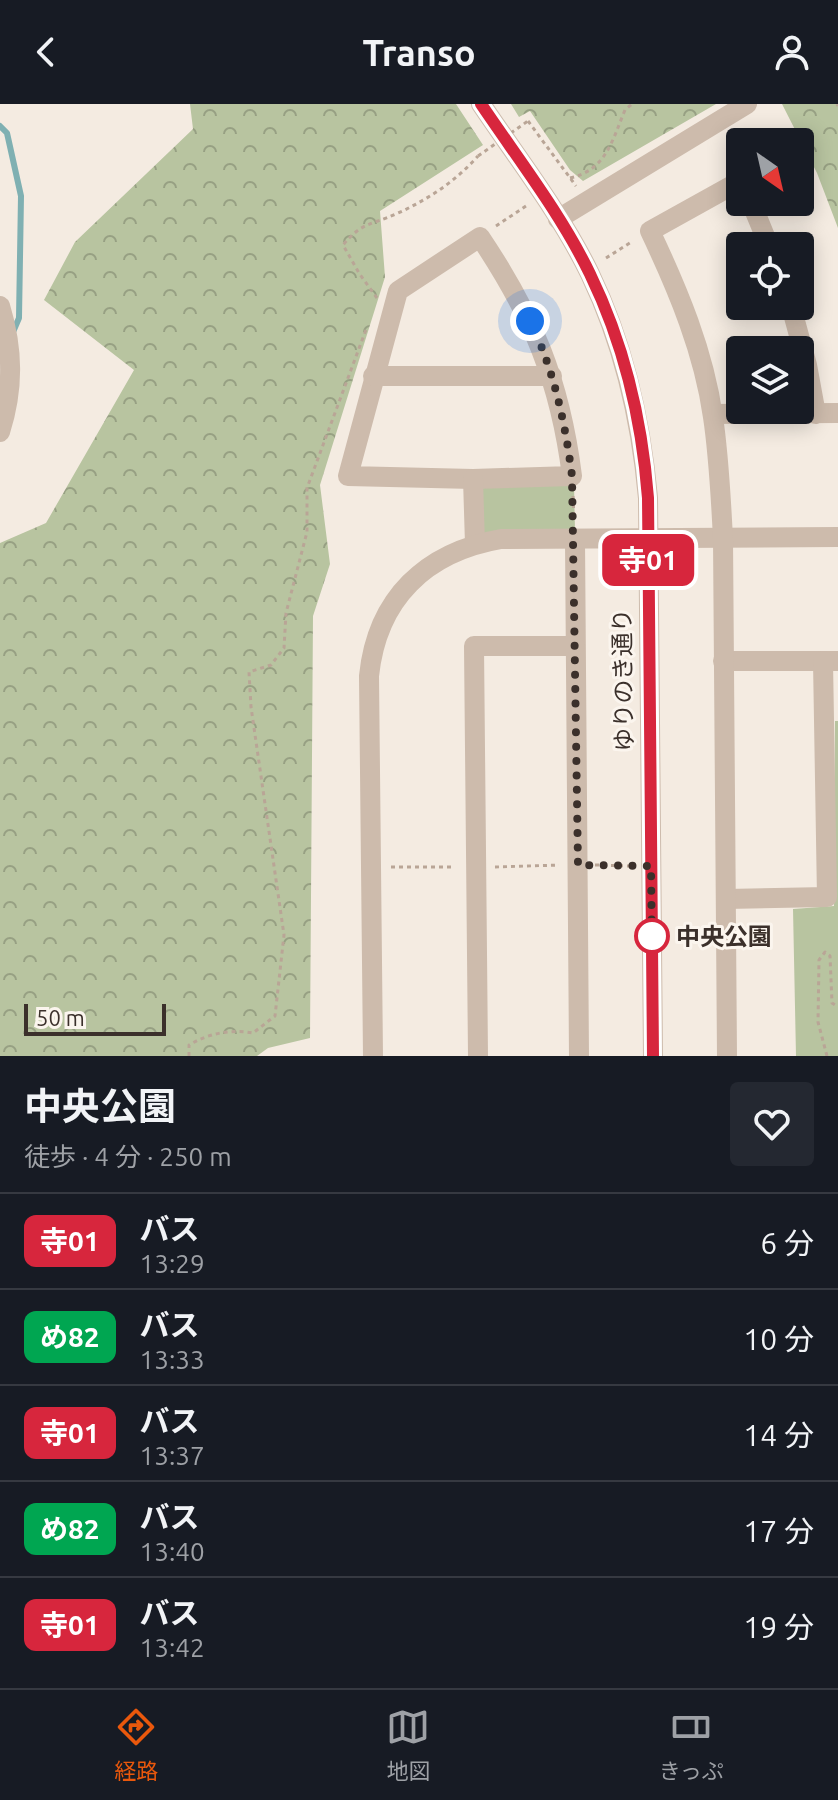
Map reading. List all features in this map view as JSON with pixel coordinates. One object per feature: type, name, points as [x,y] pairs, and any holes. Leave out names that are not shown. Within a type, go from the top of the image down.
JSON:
[{"type":"street","name":"ゆりのき通り","points":[[481,104],[558,219],[589,272],[625,367],[643,450],[648,539],[653,1056]]},
{"type":"street","points":[[558,219],[747,104]]},
{"type":"street","points":[[726,189],[650,231],[673,278],[690,324],[713,414],[723,539],[727,1056]]},
{"type":"street","points":[[480,237],[521,303],[539,340],[567,434],[572,476],[473,479],[348,476],[398,291],[480,237]]},
{"type":"street","points":[[0,432],[11,390],[11,355],[3,315]]},
{"type":"street","points":[[795,320],[816,414]]},
{"type":"street","points":[[373,376],[552,376]]},
{"type":"street","points":[[713,414],[838,413]]},
{"type":"street","points":[[473,479],[475,544]]},
{"type":"street","points":[[373,1056],[369,676],[377,637],[394,602],[410,581],[435,563],[475,544],[501,539],[838,537]]},
{"type":"street","points":[[575,540],[579,1056]]},
{"type":"street","points":[[478,1056],[474,646],[575,646]]},
{"type":"street","points":[[723,661],[830,661],[827,897],[726,899]]},
{"type":"path","points":[[378,299],[343,245],[357,228],[394,215],[434,194],[459,177],[478,156],[528,121],[570,178],[585,175],[598,166],[625,110],[632,104]]},
{"type":"path","points":[[480,237],[528,205]]},
{"type":"path","points":[[604,259],[650,231]]},
{"type":"path","points":[[189,1056],[189,1045],[196,1041],[235,1030],[253,1033],[275,1016],[284,935],[251,707],[249,672],[271,665],[284,648],[286,613],[307,532],[307,488],[367,324]]},
{"type":"path","points":[[572,476],[575,540]]},
{"type":"path","points":[[371,867],[651,866]]},
{"type":"path","points":[[827,1056],[818,1022],[819,960],[825,952],[830,956],[832,1003],[838,1007]]},
{"type":"green space","points":[[190,104],[456,104],[483,145],[380,211],[385,277],[320,485],[330,564],[313,616],[310,1038],[268,1048],[257,1056],[0,1056],[0,543],[46,523],[134,370],[44,300],[75,242],[193,129]]},
{"type":"green space","points":[[511,104],[716,104],[583,181],[570,170],[530,111],[519,117]]},
{"type":"green space","points":[[782,104],[838,104],[838,228],[814,167],[814,128],[794,128]]},
{"type":"green space","points":[[483,484],[574,484],[575,531],[481,534]]},
{"type":"green space","points":[[835,721],[838,721],[838,1056],[796,1056],[793,909],[834,906]]},
{"type":"waterway","points":[[0,126],[7,133],[21,196],[19,318],[13,332]]},
{"type":"bus line","name":"寺01","points":[[481,104],[558,219],[589,272],[617,339],[639,422],[648,498],[653,1056]]},
{"type":"place","name":"中央公園","points":[[652,936]]},
{"type":"route","points":[[530,321],[552,376],[567,434],[572,476],[578,865],[651,866],[652,949],[652,936]]}]
